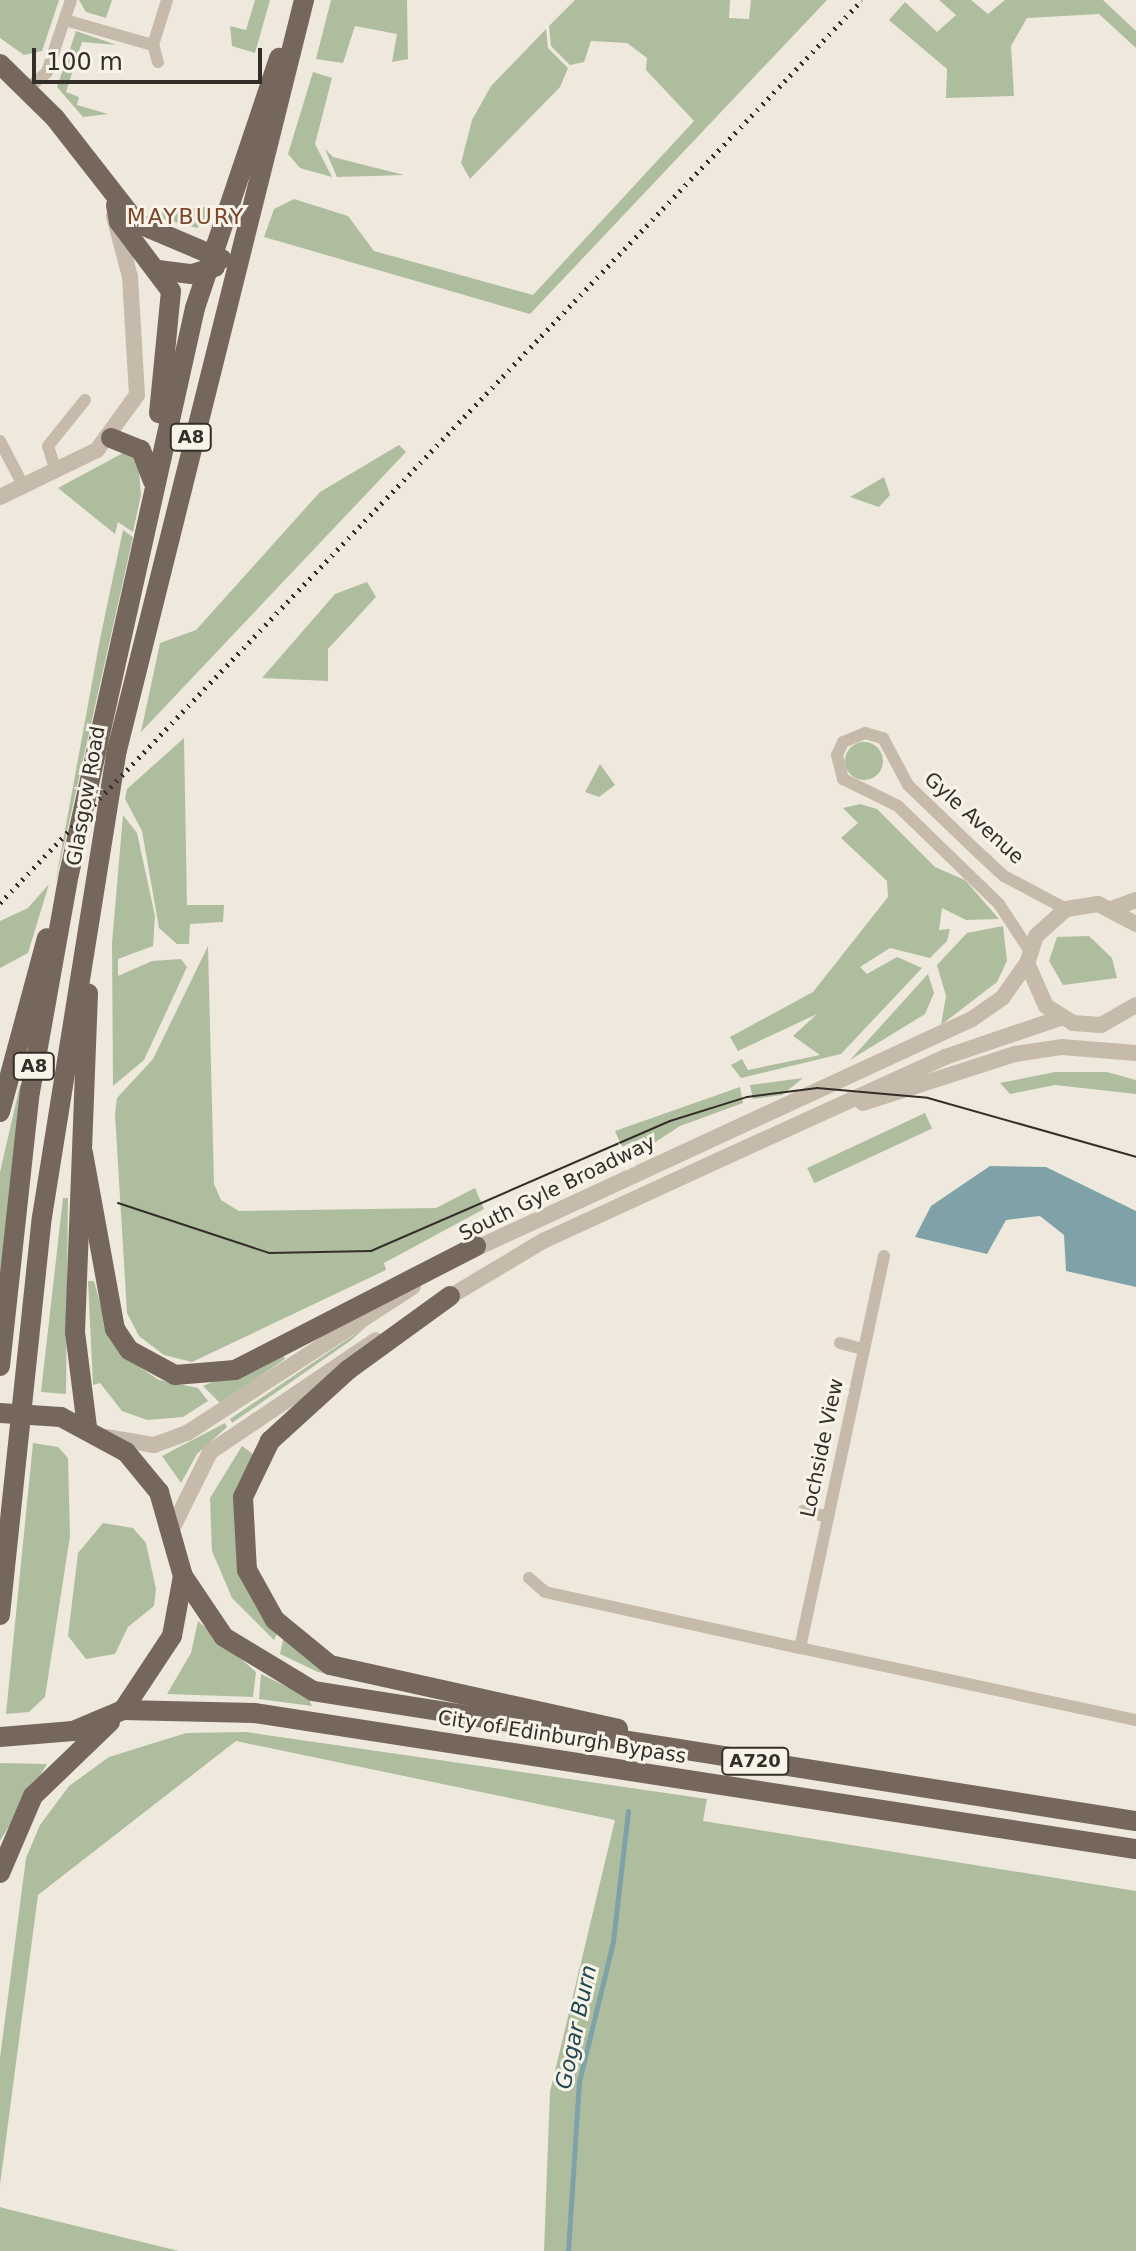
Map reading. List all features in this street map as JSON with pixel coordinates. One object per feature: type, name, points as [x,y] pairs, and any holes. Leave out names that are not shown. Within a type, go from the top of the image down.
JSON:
[{"type":"main road","name":"Glasgow Road","points":[[0,1615],[42,1217],[89,938],[103,822],[117,750],[302,0]]},
{"type":"main road","name":"Glasgow Road","points":[[0,1366],[30,1092],[69,874],[153,489],[215,261],[302,0]]},
{"type":"main road","points":[[0,64],[27,89],[137,223],[160,231],[215,261],[232,285]]},
{"type":"main road","points":[[114,198],[119,222],[150,264],[215,261],[243,245]]},
{"type":"main road","name":"A8","points":[[150,264],[172,313],[158,422],[163,445]]},
{"type":"main road","points":[[111,438],[148,459],[153,489]]},
{"type":"main road","points":[[0,1112],[69,874]]},
{"type":"main road","points":[[89,938],[75,1332],[96,1432]]},
{"type":"main road","points":[[83,1153],[115,1329],[129,1350],[175,1375],[235,1370],[476,1246]]},
{"type":"main road","name":"A720","points":[[450,1296],[349,1369],[270,1441],[253,1465],[240,1532],[264,1605],[310,1654],[346,1671],[544,1710],[711,1753]]},
{"type":"main road","points":[[0,1413],[40,1413],[96,1432],[144,1471],[174,1525],[183,1576],[172,1636],[120,1711],[33,1796],[0,1873]]},
{"type":"main road","name":"City of Edinburgh Bypass","points":[[183,1576],[224,1637],[313,1691],[1136,1821]]},
{"type":"main road","points":[[3,1737],[73,1731],[120,1711]]},
{"type":"main road","name":"City of Edinburgh Bypass","points":[[120,1711],[254,1713],[1136,1849]]},
{"type":"street","points":[[27,89],[47,72],[71,0]]},
{"type":"street","points":[[158,62],[153,45],[167,0]]},
{"type":"street","points":[[65,20],[153,45]]},
{"type":"street","points":[[0,497],[56,472],[111,438],[140,385],[130,277],[114,198]]},
{"type":"street","points":[[130,277],[150,264],[160,231]]},
{"type":"street","points":[[56,472],[48,446],[85,400]]},
{"type":"street","points":[[0,441],[24,487]]},
{"type":"street","name":"Gyle Avenue","points":[[1028,956],[999,904],[898,806],[843,779],[837,755],[843,742],[865,733],[883,738],[908,785],[979,853],[1004,876],[1066,909]]},
{"type":"street","points":[[1066,909],[1114,908],[1136,900]]},
{"type":"street","points":[[1114,908],[1136,924]]},
{"type":"street","name":"South Gyle Broadway","points":[[96,1432],[154,1445],[211,1421],[476,1246],[972,1019],[1003,997],[1028,956],[1066,909]]},
{"type":"street","points":[[1028,956],[1035,991],[1060,1018]]},
{"type":"street","points":[[1115,1021],[1136,1005]]},
{"type":"street","name":"South Gyle Broadway","points":[[174,1525],[199,1466],[235,1431],[543,1241],[945,1057],[1060,1018],[1087,1026],[1115,1021]]},
{"type":"street","points":[[1115,1021],[1136,1028]]},
{"type":"street","points":[[822,1114],[1015,1054],[1062,1047],[1136,1053]]},
{"type":"street","name":"Lochside View","points":[[800,1648],[884,1256]]},
{"type":"street","points":[[840,1343],[863,1349]]},
{"type":"street","points":[[803,1511],[828,1517]]},
{"type":"street","points":[[529,1578],[545,1592],[1136,1720]]},
{"type":"green space","points":[[0,0],[59,0],[42,51],[24,55],[0,38]]},
{"type":"green space","points":[[79,0],[112,0],[106,18],[86,12]]},
{"type":"green space","points":[[255,0],[270,0],[255,53],[232,46],[230,26],[246,30]]},
{"type":"green space","points":[[331,0],[407,0],[408,59],[392,62],[397,34],[355,26],[343,63],[316,59]]},
{"type":"green space","points":[[575,0],[730,0],[729,18],[749,19],[751,0],[827,0],[530,314],[264,237],[274,209],[294,199],[348,216],[374,251],[533,295],[694,121],[646,70],[647,58],[627,43],[591,41],[584,62],[570,65],[551,46],[549,26]]},
{"type":"green space","points":[[939,0],[971,0],[988,14],[1005,0],[1103,0],[1136,31],[1136,48],[1099,14],[1027,18],[1011,46],[1014,96],[946,98],[947,69],[889,20],[905,2],[937,32],[956,15]]},
{"type":"green space","points":[[546,29],[548,48],[568,68],[560,87],[470,179],[461,163],[472,120],[491,86]]},
{"type":"green space","points":[[76,31],[117,45],[82,42],[66,92],[79,97],[77,105],[108,114],[83,117],[57,87]]},
{"type":"green space","points":[[313,72],[332,78],[315,144],[332,177],[300,168],[288,154]]},
{"type":"green space","points":[[325,149],[333,157],[404,175],[337,177]]},
{"type":"green space","points":[[216,206],[197,228],[160,218],[162,211]]},
{"type":"green space","points":[[399,445],[406,452],[141,732],[160,643],[196,630],[320,492]]},
{"type":"green space","points":[[123,453],[138,459],[141,495],[133,532],[118,522],[115,534],[58,488]]},
{"type":"green space","points":[[884,477],[890,495],[879,507],[850,497]]},
{"type":"green space","points":[[123,530],[133,537],[55,885],[100,639]]},
{"type":"green space","points":[[367,582],[376,597],[328,649],[328,681],[262,678],[335,594]]},
{"type":"green space","points":[[184,738],[187,905],[224,905],[223,922],[190,924],[189,944],[177,944],[159,928],[142,831],[125,799],[127,789]]},
{"type":"green space","points":[[864,742],[877,748],[883,761],[877,774],[864,780],[851,774],[845,761],[851,748]]},
{"type":"green space","points":[[600,764],[615,785],[599,797],[585,792]]},
{"type":"green space","points":[[860,804],[877,809],[935,867],[965,880],[999,919],[966,920],[942,908],[939,930],[950,929],[947,941],[930,958],[890,948],[860,967],[867,974],[897,957],[922,968],[841,1054],[741,1078],[731,1065],[742,1059],[748,1070],[820,1055],[793,1036],[817,1014],[738,1051],[730,1037],[813,992],[888,897],[887,881],[841,838],[858,823],[843,808]]},
{"type":"green space","points":[[123,815],[137,833],[155,916],[153,946],[118,959],[118,976],[152,961],[181,959],[187,967],[144,1060],[113,1086],[112,943]]},
{"type":"green space","points":[[49,884],[28,953],[0,968],[0,921],[28,908]]},
{"type":"green space","points":[[1003,926],[1007,961],[997,982],[941,1025],[946,996],[937,965],[967,933]]},
{"type":"green space","points":[[1089,936],[1112,958],[1117,978],[1063,985],[1049,961],[1057,937]]},
{"type":"green space","points":[[208,946],[214,1184],[221,1200],[239,1211],[436,1208],[475,1188],[484,1209],[384,1263],[386,1270],[192,1362],[164,1355],[139,1336],[127,1313],[115,1114],[117,1098],[153,1059]]},
{"type":"green space","points":[[928,974],[934,993],[925,1014],[850,1060]]},
{"type":"green space","points":[[1055,1072],[1107,1072],[1136,1080],[1136,1094],[1055,1085],[1010,1094],[1000,1083]]},
{"type":"green space","points":[[803,1078],[782,1095],[753,1099],[750,1085]]},
{"type":"green space","points":[[20,1085],[23,1085],[0,1277],[0,1172]]},
{"type":"green space","points":[[740,1087],[743,1103],[680,1126],[642,1151],[634,1141],[622,1147],[615,1131]]},
{"type":"green space","points":[[925,1113],[932,1128],[814,1183],[807,1168]]},
{"type":"green space","points":[[63,1198],[68,1198],[66,1394],[41,1392]]},
{"type":"green space","points":[[88,1281],[94,1281],[107,1329],[132,1362],[159,1380],[198,1388],[208,1401],[183,1417],[147,1420],[122,1411],[100,1383],[93,1385]]},
{"type":"green space","points":[[367,1326],[350,1341],[232,1423],[230,1419]]},
{"type":"green space","points":[[282,1353],[285,1359],[221,1404],[203,1386]]},
{"type":"green space","points":[[225,1423],[227,1427],[197,1454],[181,1483],[162,1456]]},
{"type":"green space","points":[[33,1443],[58,1447],[68,1458],[70,1536],[45,1697],[29,1712],[6,1714]]},
{"type":"green space","points":[[242,1446],[253,1454],[236,1525],[279,1630],[274,1640],[232,1598],[212,1551],[210,1498]]},
{"type":"green space","points":[[103,1523],[133,1528],[146,1543],[156,1589],[154,1606],[128,1627],[115,1654],[86,1659],[68,1636],[78,1553]]},
{"type":"green space","points":[[198,1621],[256,1672],[253,1697],[167,1694],[191,1653]]},
{"type":"green space","points":[[284,1635],[420,1693],[318,1672],[280,1654]]},
{"type":"green space","points":[[261,1674],[308,1697],[312,1706],[259,1699]]},
{"type":"green space","points":[[246,1732],[707,1799],[703,1821],[1136,1891],[1136,2251],[544,2251],[550,2092],[615,1820],[236,1741],[38,1895],[0,2185],[0,2058],[26,1858],[40,1825],[69,1786],[109,1757],[186,1733]]},
{"type":"green space","points":[[0,1763],[47,1764],[0,1841]]},
{"type":"green space","points":[[0,2207],[11,2210],[179,2251],[0,2251]]},
{"type":"water","points":[[990,1166],[1046,1167],[1136,1211],[1136,1287],[1066,1271],[1064,1235],[1040,1216],[1006,1220],[987,1254],[915,1237],[931,1206]]},
{"type":"waterway","name":"Gogar Burn","points":[[568,2251],[579,2082],[613,1941],[628,1811]]},
{"type":"tram line","points":[[118,1203],[269,1253],[371,1251],[670,1121],[747,1097],[817,1088],[928,1098],[1136,1157]]},
{"type":"railway","points":[[0,903],[862,0]]},
{"type":"district","name":"MAYBURY","points":[[186,217]]}]
